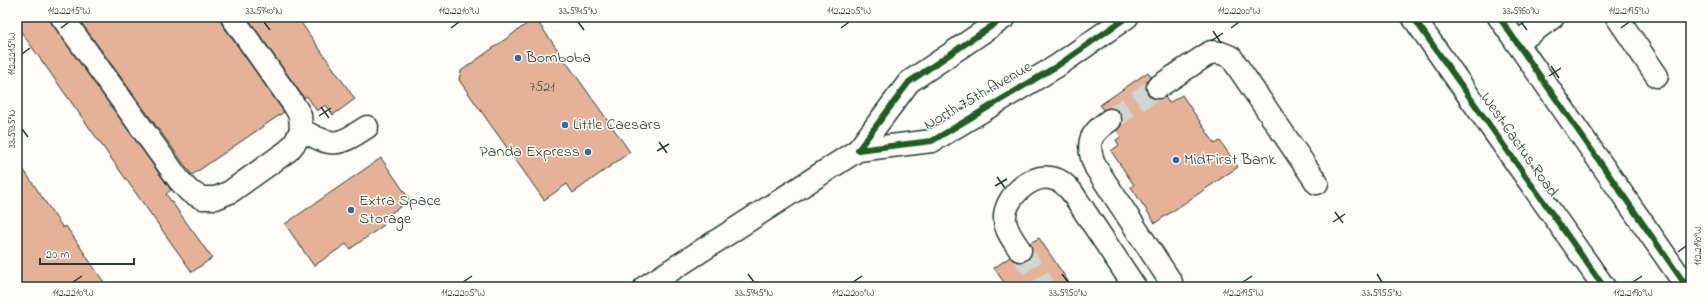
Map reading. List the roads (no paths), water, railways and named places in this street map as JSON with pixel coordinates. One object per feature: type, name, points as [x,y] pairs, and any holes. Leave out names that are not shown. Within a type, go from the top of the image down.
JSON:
[{"type":"main road","points":[[62,17],[179,180],[189,191],[202,198],[216,198],[230,192],[289,150],[301,130],[300,116],[294,105],[232,17]]},
{"type":"main road","name":"North 75th Avenue","points":[[645,287],[858,150],[909,82],[1005,17]]},
{"type":"main road","name":"North 75th Avenue","points":[[858,150],[932,141],[1056,66],[1128,17]]},
{"type":"main road","name":"West Cactus Road","points":[[1413,17],[1604,287]]},
{"type":"main road","points":[[1499,17],[1687,287]]},
{"type":"main road","points":[[1517,43],[1553,17]]},
{"type":"main road","points":[[1617,17],[1657,76]]},
{"type":"main road","points":[[1158,86],[1211,52],[1221,53],[1231,57],[1317,183]]},
{"type":"main road","points":[[1110,120],[1092,134],[1089,145],[1091,158],[1096,168],[1171,282]]},
{"type":"main road","points":[[301,130],[333,144],[345,142],[367,127]]},
{"type":"main road","points":[[1020,250],[1007,231],[1004,218],[1007,207],[1014,195],[1025,185],[1037,179],[1050,178],[1062,182],[1071,191],[1135,287]]},
{"type":"tunnel","points":[[1110,120],[1158,87]]},
{"type":"tunnel","points":[[1020,250],[1045,287]]},
{"type":"place","name":"Bomboba","points":[[518,58]]},
{"type":"place","name":"Little Caesars","points":[[565,125]]},
{"type":"place","name":"Panda Express","points":[[588,152]]},
{"type":"place","name":"MidFirst Bank","points":[[1176,160]]},
{"type":"place","name":"Extra Space Storage","points":[[351,210]]}]
